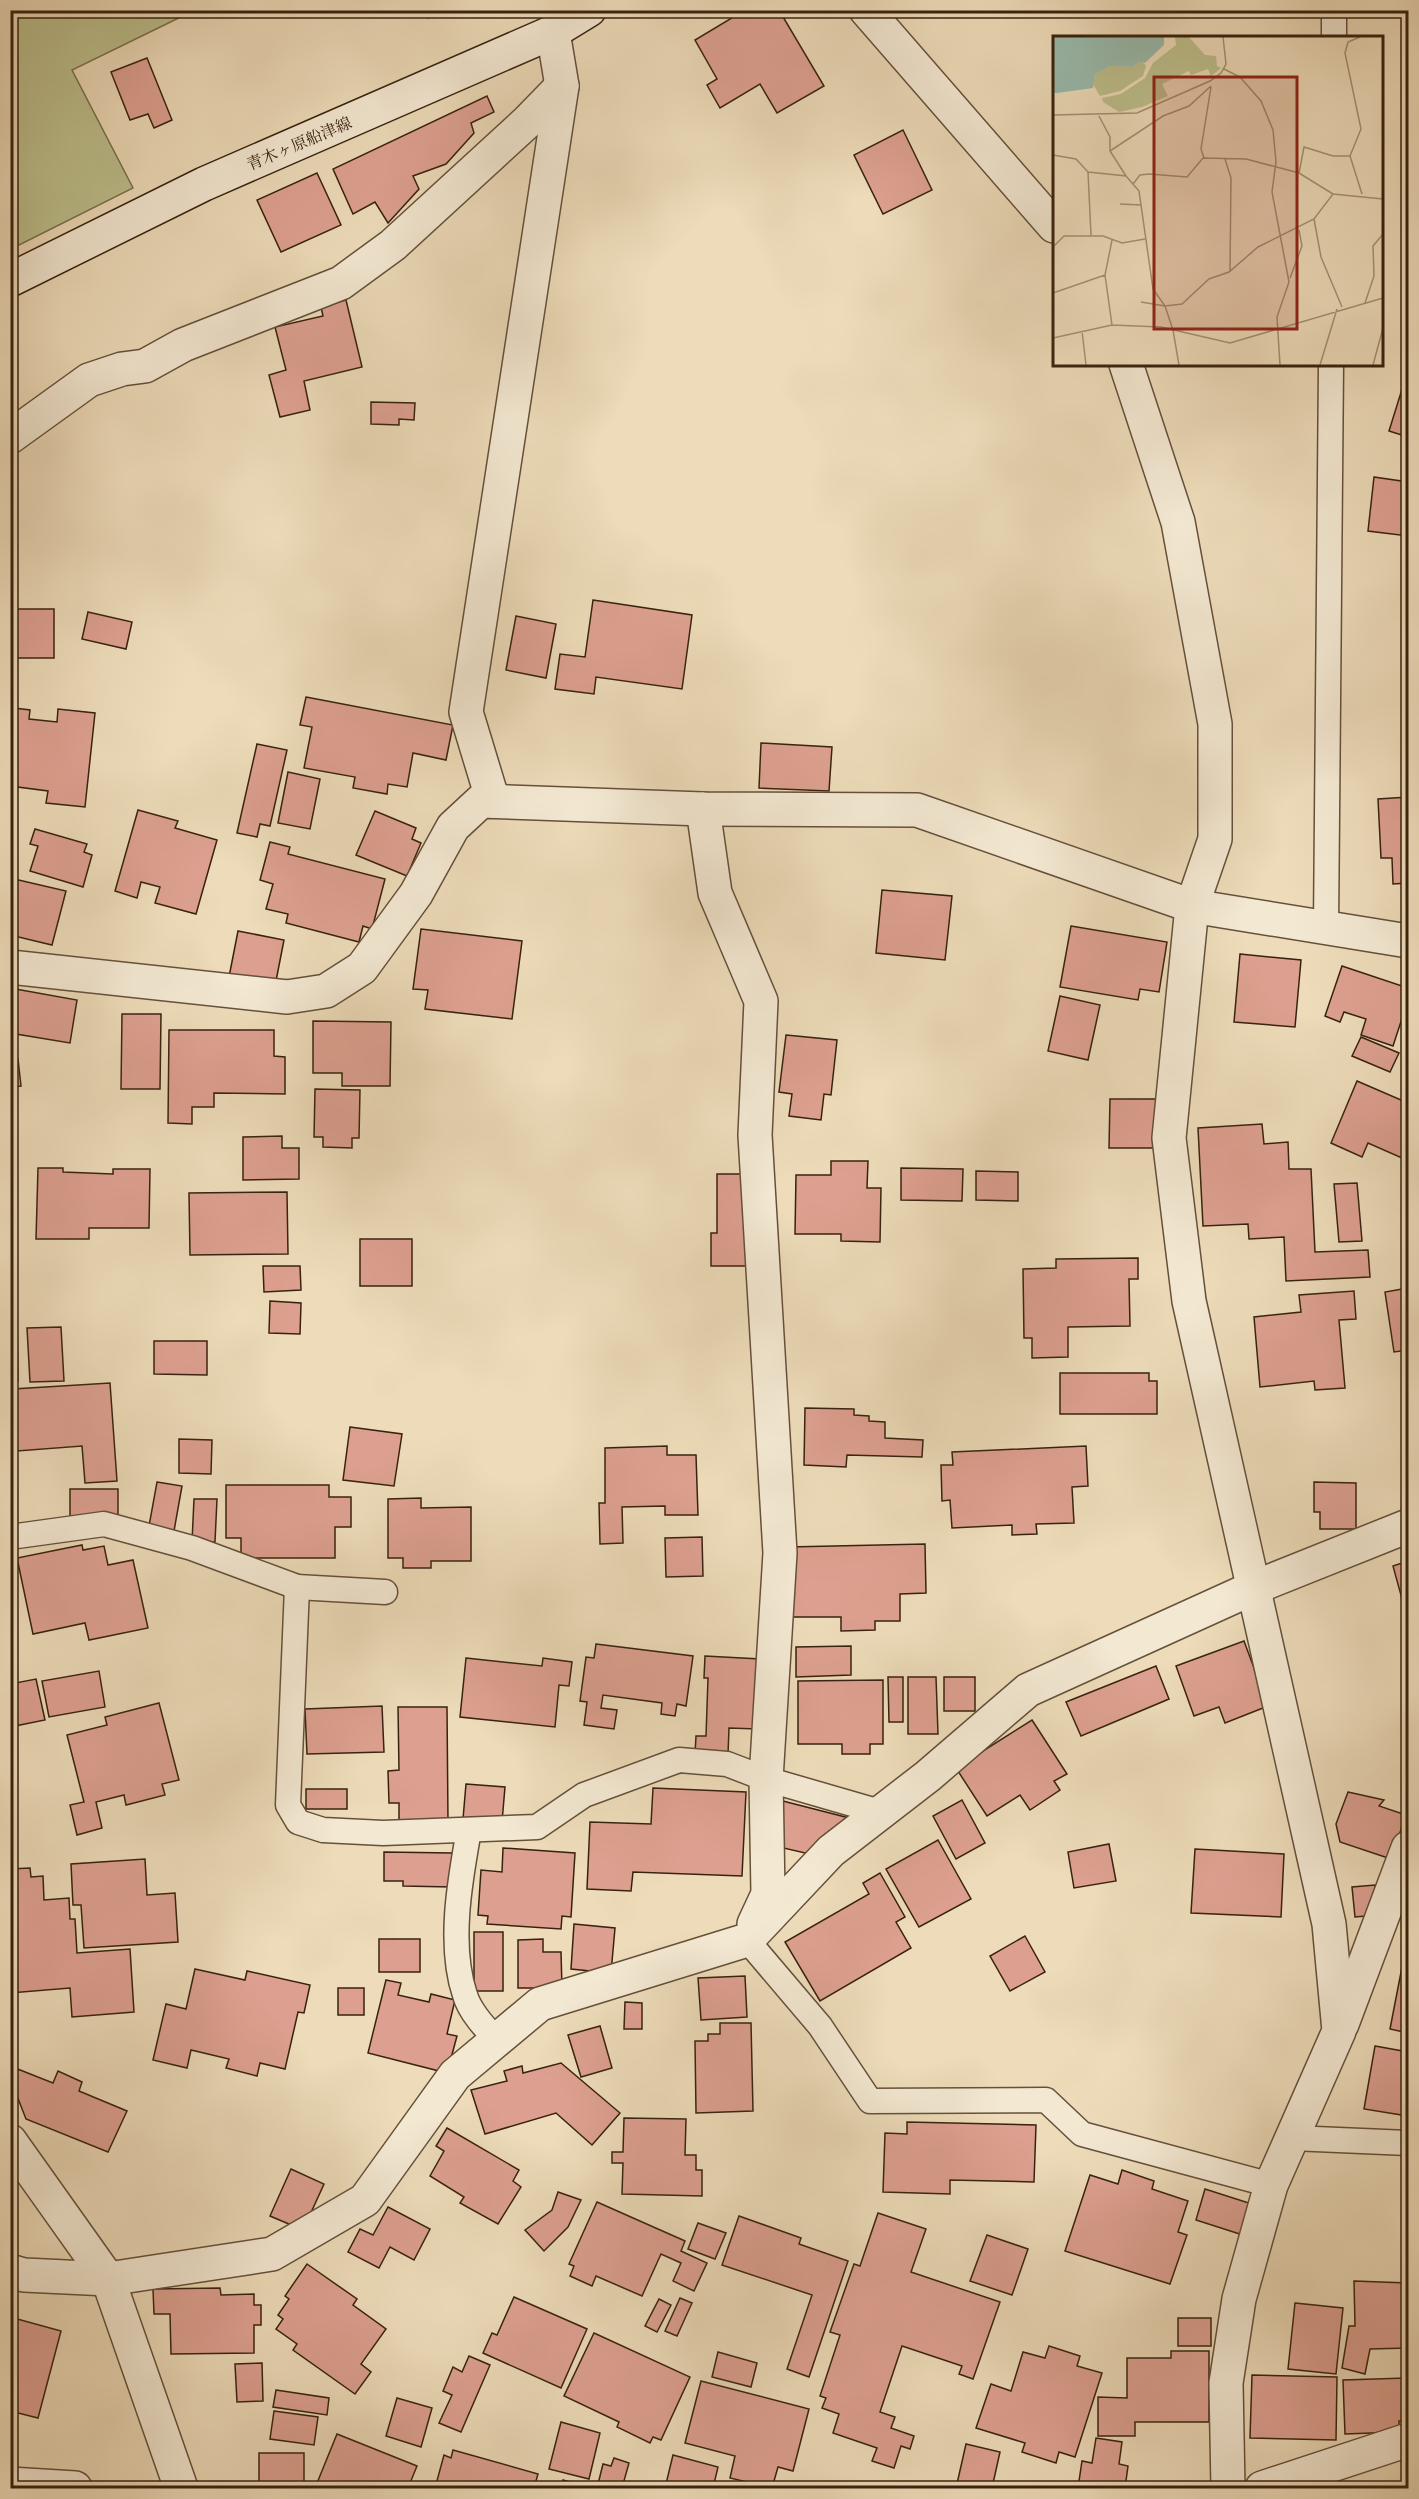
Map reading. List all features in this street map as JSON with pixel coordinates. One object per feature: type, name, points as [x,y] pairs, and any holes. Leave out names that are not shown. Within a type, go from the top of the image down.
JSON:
[{"type":"street","name":"青木ヶ原船津線","points":[[10,280],[204,184],[553,32],[589,10]]},
{"type":"street","points":[[866,10],[1053,225]]},
{"type":"street","points":[[493,801],[466,712],[562,86],[553,32]]},
{"type":"street","points":[[10,437],[89,380],[122,369],[145,366],[183,345],[341,284],[393,245],[527,122],[562,86]]},
{"type":"street","points":[[1127,366],[1178,522],[1215,724],[1215,839],[1192,906],[1169,1138],[1189,1301],[1329,1924],[1339,2031]]},
{"type":"street","points":[[10,968],[287,997],[326,991],[362,968],[416,894],[453,827],[481,801],[703,809],[917,810],[1192,906],[1408,941]]},
{"type":"street","points":[[703,809],[715,892],[761,1001],[755,1135],[780,1553],[766,1779],[768,1894],[747,1940]]},
{"type":"street","points":[[10,2271],[24,2275],[108,2279],[272,2254],[365,2200],[454,2075],[540,2004],[747,1940],[831,1851],[1028,1690],[1253,1588],[1408,1526]]},
{"type":"street","points":[[1228,2488],[1226,2383],[1239,2300],[1271,2185],[1339,2031],[1408,1848]]},
{"type":"street","points":[[10,2141],[108,2279],[182,2488]]},
{"type":"street","points":[[1262,2488],[1408,2440]]},
{"type":"street","points":[[10,2484],[75,2488]]},
{"type":"lane","points":[[1334,10],[1334,36]]},
{"type":"lane","points":[[1326,928],[1331,366]]},
{"type":"lane","points":[[10,1537],[104,1524],[192,1548],[297,1587],[386,1592]]},
{"type":"lane","points":[[297,1587],[288,1805],[298,1822],[323,1830],[383,1833],[537,1827],[584,1795],[679,1760],[727,1764],[766,1779],[880,1812]]},
{"type":"lane","points":[[470,1830],[458,1888],[458,1953],[465,1996],[485,2028],[497,2040]]},
{"type":"lane","points":[[747,1940],[820,2026],[870,2101],[1046,2100],[1082,2134],[1271,2185]]},
{"type":"lane","points":[[1292,2138],[1408,2143]]},
{"type":"green space","points":[[11,10],[193,11],[72,70],[133,188],[11,249]]},
{"type":"building","points":[[425,10],[446,10],[428,18]]},
{"type":"building","points":[[745,10],[779,10],[824,86],[777,113],[760,84],[720,108],[707,85],[717,79],[695,40]]},
{"type":"building","points":[[147,58],[172,120],[154,128],[148,114],[130,120],[111,72]]},
{"type":"building","points":[[487,96],[494,112],[471,123],[474,133],[446,164],[413,176],[419,189],[388,223],[375,202],[353,214],[333,169]]},
{"type":"building","points":[[903,130],[932,190],[883,214],[854,155]]},
{"type":"building","points":[[317,173],[341,225],[281,252],[257,200]]},
{"type":"building","points":[[346,300],[362,367],[304,381],[310,410],[280,417],[269,375],[286,370],[275,327],[323,316],[321,307]]},
{"type":"building","points":[[1408,370],[1408,437],[1389,431]]},
{"type":"building","points":[[371,402],[415,403],[414,420],[399,419],[399,425],[371,424]]},
{"type":"building","points":[[1374,477],[1408,482],[1408,536],[1368,531]]},
{"type":"building","points":[[593,600],[692,615],[682,689],[596,677],[594,694],[555,689],[560,654],[585,657]]},
{"type":"building","points":[[14,609],[54,609],[54,658],[15,658],[15,647],[10,647],[10,617],[14,617]]},
{"type":"building","points":[[88,612],[132,622],[126,649],[82,639]]},
{"type":"building","points":[[516,616],[556,624],[546,678],[506,670]]},
{"type":"building","points":[[306,697],[453,725],[446,760],[413,753],[407,787],[388,784],[387,794],[353,788],[355,777],[304,768],[312,727],[300,725]]},
{"type":"building","points":[[14,708],[30,710],[29,719],[57,722],[58,709],[95,713],[85,807],[46,803],[48,791],[10,786],[10,739]]},
{"type":"building","points":[[761,743],[832,747],[829,791],[759,788]]},
{"type":"building","points":[[257,744],[287,750],[270,826],[260,824],[257,837],[237,833]]},
{"type":"building","points":[[288,772],[320,779],[310,829],[278,823]]},
{"type":"building","points":[[1408,797],[1408,883],[1393,884],[1392,858],[1381,858],[1378,799]]},
{"type":"building","points":[[138,810],[178,821],[175,828],[217,840],[196,914],[155,903],[160,887],[141,882],[137,898],[115,891]]},
{"type":"building","points":[[375,811],[416,828],[412,839],[421,843],[407,876],[356,855]]},
{"type":"building","points":[[35,829],[87,844],[84,852],[92,855],[83,887],[30,871],[38,846],[30,844]]},
{"type":"building","points":[[270,842],[290,847],[288,854],[385,879],[372,929],[363,926],[359,942],[286,923],[288,914],[266,909],[273,884],[260,880]]},
{"type":"building","points":[[10,878],[66,891],[52,945],[10,935]]},
{"type":"building","points":[[882,890],[952,896],[945,960],[876,953]]},
{"type":"building","points":[[1071,926],[1167,942],[1159,992],[1140,989],[1138,1000],[1060,987]]},
{"type":"building","points":[[421,929],[522,941],[512,1019],[425,1009],[428,990],[413,989]]},
{"type":"building","points":[[238,931],[284,940],[275,986],[229,977]]},
{"type":"building","points":[[1240,954],[1301,960],[1295,1027],[1234,1022]]},
{"type":"building","points":[[1342,966],[1408,988],[1408,1000],[1393,1046],[1361,1035],[1366,1019],[1344,1012],[1340,1022],[1325,1016]]},
{"type":"building","points":[[10,988],[77,1000],[70,1043],[10,1033]]},
{"type":"building","points":[[1060,996],[1100,1005],[1088,1060],[1048,1051]]},
{"type":"building","points":[[122,1014],[161,1014],[160,1089],[121,1089]]},
{"type":"building","points":[[313,1021],[391,1022],[390,1086],[342,1086],[342,1073],[313,1073]]},
{"type":"building","points":[[169,1030],[274,1030],[274,1056],[285,1057],[285,1094],[214,1093],[214,1107],[192,1107],[192,1124],[168,1123]]},
{"type":"building","points":[[786,1035],[837,1040],[831,1095],[824,1094],[821,1120],[789,1116],[792,1094],[779,1092]]},
{"type":"building","points":[[1361,1037],[1399,1053],[1390,1072],[1352,1056]]},
{"type":"building","points":[[18,1059],[21,1086],[10,1087],[10,1060]]},
{"type":"building","points":[[1357,1081],[1408,1103],[1408,1144],[1402,1158],[1368,1143],[1362,1157],[1331,1143]]},
{"type":"building","points":[[315,1089],[360,1090],[359,1138],[352,1138],[352,1148],[323,1147],[323,1137],[314,1137]]},
{"type":"building","points":[[1110,1099],[1156,1099],[1155,1148],[1109,1148]]},
{"type":"building","points":[[1262,1124],[1264,1144],[1288,1142],[1289,1169],[1311,1169],[1315,1252],[1368,1250],[1370,1277],[1286,1281],[1284,1237],[1249,1239],[1248,1224],[1203,1226],[1198,1128]]},
{"type":"building","points":[[282,1136],[282,1148],[299,1148],[299,1179],[243,1180],[243,1137]]},
{"type":"building","points":[[831,1161],[868,1161],[867,1188],[881,1188],[880,1242],[841,1241],[841,1234],[795,1234],[796,1175],[831,1175]]},
{"type":"building","points":[[38,1168],[63,1168],[63,1172],[113,1174],[113,1169],[150,1169],[149,1228],[89,1228],[89,1239],[36,1239]]},
{"type":"building","points":[[901,1168],[963,1169],[962,1201],[901,1200]]},
{"type":"building","points":[[976,1171],[1018,1172],[1018,1201],[976,1200]]},
{"type":"building","points":[[717,1174],[747,1174],[746,1266],[711,1266],[711,1233],[717,1233]]},
{"type":"building","points":[[1357,1183],[1362,1241],[1339,1242],[1334,1184]]},
{"type":"building","points":[[287,1192],[288,1254],[190,1255],[189,1193]]},
{"type":"building","points":[[360,1239],[412,1239],[412,1286],[360,1286]]},
{"type":"building","points":[[1138,1258],[1138,1279],[1129,1279],[1130,1326],[1068,1327],[1068,1357],[1032,1358],[1032,1338],[1024,1338],[1023,1269],[1056,1268],[1056,1259]]},
{"type":"building","points":[[263,1266],[300,1266],[301,1290],[264,1292]]},
{"type":"building","points":[[1408,1288],[1408,1350],[1394,1352],[1385,1292]]},
{"type":"building","points":[[1354,1291],[1356,1319],[1339,1320],[1345,1388],[1315,1390],[1314,1381],[1260,1387],[1254,1317],[1301,1312],[1299,1295]]},
{"type":"building","points":[[270,1301],[301,1303],[300,1334],[269,1333]]},
{"type":"building","points":[[10,1313],[17,1313],[18,1381],[10,1381]]},
{"type":"building","points":[[61,1327],[64,1381],[30,1382],[27,1328]]},
{"type":"building","points":[[154,1341],[207,1341],[207,1375],[154,1374]]},
{"type":"building","points":[[1060,1373],[1149,1373],[1149,1381],[1157,1381],[1157,1414],[1060,1414]]},
{"type":"building","points":[[110,1383],[117,1481],[85,1483],[82,1446],[17,1451],[13,1389]]},
{"type":"building","points":[[805,1408],[854,1409],[854,1415],[869,1416],[869,1421],[885,1422],[885,1438],[923,1440],[922,1457],[847,1455],[846,1467],[804,1465]]},
{"type":"building","points":[[350,1427],[402,1434],[394,1486],[343,1480]]},
{"type":"building","points":[[179,1439],[212,1440],[211,1474],[179,1473]]},
{"type":"building","points":[[667,1446],[667,1455],[696,1455],[698,1515],[665,1515],[665,1506],[622,1507],[623,1543],[600,1544],[599,1503],[605,1503],[605,1448]]},
{"type":"building","points":[[1086,1446],[1088,1486],[1072,1487],[1074,1523],[1036,1524],[1037,1534],[1012,1535],[1012,1525],[952,1528],[950,1500],[942,1501],[941,1465],[953,1465],[952,1452]]},
{"type":"building","points":[[157,1482],[182,1486],[174,1531],[149,1526]]},
{"type":"building","points":[[1314,1482],[1356,1483],[1356,1529],[1320,1529],[1320,1512],[1314,1512]]},
{"type":"building","points":[[226,1485],[329,1485],[329,1497],[351,1497],[351,1527],[335,1527],[335,1558],[241,1558],[241,1538],[226,1538]]},
{"type":"building","points":[[70,1489],[118,1489],[118,1516],[70,1516]]},
{"type":"building","points":[[421,1498],[421,1508],[471,1507],[471,1561],[431,1561],[431,1568],[403,1568],[403,1558],[388,1558],[388,1499]]},
{"type":"building","points":[[194,1499],[217,1499],[215,1542],[192,1542]]},
{"type":"building","points":[[702,1537],[703,1576],[666,1577],[665,1538]]},
{"type":"building","points":[[925,1544],[926,1593],[900,1594],[900,1621],[875,1621],[875,1630],[841,1631],[841,1617],[789,1617],[788,1547]]},
{"type":"building","points":[[82,1545],[83,1550],[104,1546],[108,1565],[133,1560],[148,1628],[89,1640],[85,1623],[33,1634],[17,1558]]},
{"type":"building","points":[[1408,1561],[1408,1598],[1402,1599],[1393,1566]]},
{"type":"building","points":[[1244,1641],[1268,1706],[1225,1723],[1219,1707],[1194,1716],[1176,1666]]},
{"type":"building","points":[[596,1644],[693,1656],[686,1706],[677,1704],[675,1716],[661,1714],[662,1703],[603,1695],[601,1708],[617,1710],[614,1729],[584,1725],[587,1702],[580,1701],[586,1657],[594,1658]]},
{"type":"building","points":[[851,1646],[851,1675],[796,1677],[796,1647]]},
{"type":"building","points":[[705,1656],[760,1659],[758,1729],[729,1728],[728,1755],[695,1754],[696,1736],[706,1736],[708,1678],[704,1678]]},
{"type":"building","points":[[466,1658],[542,1666],[543,1658],[572,1662],[569,1686],[559,1685],[555,1727],[460,1717]]},
{"type":"building","points":[[1156,1666],[1169,1699],[1081,1736],[1066,1702]]},
{"type":"building","points":[[99,1671],[105,1707],[49,1717],[42,1681]]},
{"type":"building","points":[[888,1677],[903,1677],[903,1722],[889,1722]]},
{"type":"building","points":[[908,1677],[936,1677],[938,1734],[908,1734]]},
{"type":"building","points":[[944,1677],[975,1677],[975,1711],[944,1711]]},
{"type":"building","points":[[36,1679],[45,1720],[10,1727],[10,1684]]},
{"type":"building","points":[[883,1680],[883,1744],[870,1744],[870,1754],[842,1754],[842,1744],[798,1744],[798,1681]]},
{"type":"building","points":[[159,1703],[179,1780],[162,1784],[165,1795],[126,1805],[124,1795],[96,1802],[102,1828],[77,1835],[70,1805],[84,1802],[67,1735],[107,1725],[105,1717]]},
{"type":"building","points":[[382,1706],[384,1752],[307,1754],[305,1709]]},
{"type":"building","points":[[398,1707],[447,1707],[448,1822],[399,1822],[399,1803],[389,1803],[388,1771],[399,1770]]},
{"type":"building","points":[[1032,1720],[1067,1774],[1054,1781],[1060,1790],[1030,1810],[1020,1795],[987,1816],[956,1768]]},
{"type":"building","points":[[466,1784],[505,1787],[502,1822],[463,1819]]},
{"type":"building","points":[[653,1788],[746,1792],[742,1876],[633,1872],[631,1891],[587,1889],[590,1822],[651,1824]]},
{"type":"building","points":[[306,1789],[347,1789],[347,1809],[306,1809]]},
{"type":"building","points":[[1348,1792],[1384,1800],[1379,1806],[1406,1815],[1391,1859],[1340,1842],[1336,1824]]},
{"type":"building","points":[[779,1800],[853,1819],[818,1856],[779,1847]]},
{"type":"building","points":[[962,1800],[985,1843],[956,1859],[933,1816]]},
{"type":"building","points":[[938,1840],[971,1899],[919,1927],[886,1869]]},
{"type":"building","points":[[1109,1844],[1116,1881],[1074,1888],[1068,1852]]},
{"type":"building","points":[[503,1848],[575,1853],[571,1917],[562,1916],[561,1929],[487,1924],[488,1916],[478,1915],[481,1870],[502,1872]]},
{"type":"building","points":[[1195,1849],[1284,1854],[1281,1917],[1191,1913]]},
{"type":"building","points":[[384,1852],[452,1853],[452,1887],[403,1886],[403,1881],[384,1881]]},
{"type":"building","points":[[145,1859],[147,1895],[175,1893],[178,1942],[84,1948],[81,1905],[73,1905],[71,1864]]},
{"type":"building","points":[[30,1868],[31,1877],[43,1876],[44,1900],[69,1898],[70,1919],[75,1919],[77,1953],[130,1949],[134,2012],[72,2017],[70,1988],[10,1993],[10,1869]]},
{"type":"building","points":[[880,1873],[905,1917],[896,1922],[911,1948],[820,2001],[785,1942],[869,1894],[863,1883]]},
{"type":"building","points":[[1375,1885],[1377,1915],[1355,1917],[1352,1887]]},
{"type":"building","points":[[574,1924],[615,1928],[611,1973],[571,1969]]},
{"type":"building","points":[[474,1932],[503,1932],[503,1991],[474,1991]]},
{"type":"building","points":[[1025,1936],[1045,1972],[1010,1991],[990,1956]]},
{"type":"building","points":[[379,1939],[420,1939],[420,1972],[379,1972]]},
{"type":"building","points":[[543,1939],[543,1952],[561,1952],[562,1988],[518,1988],[518,1940]]},
{"type":"building","points":[[1403,1962],[1408,1963],[1408,2033],[1390,2029]]},
{"type":"building","points":[[195,1969],[245,1980],[247,1971],[310,1985],[304,2013],[298,2012],[285,2069],[260,2063],[257,2076],[226,2068],[229,2059],[191,2050],[187,2068],[153,2060],[166,2004],[186,2009]]},
{"type":"building","points":[[745,1976],[747,2017],[701,2020],[698,1978]]},
{"type":"building","points":[[386,1980],[401,1983],[398,1995],[429,2002],[431,1994],[455,2000],[447,2034],[457,2036],[447,2073],[368,2053]]},
{"type":"building","points":[[338,1988],[364,1988],[364,2015],[338,2015]]},
{"type":"building","points":[[625,2002],[642,2003],[642,2029],[624,2029]]},
{"type":"building","points":[[720,2023],[751,2023],[753,2111],[696,2113],[695,2041],[708,2041],[708,2034],[720,2034]]},
{"type":"building","points":[[600,2026],[612,2068],[581,2077],[568,2035]]},
{"type":"building","points":[[1375,2046],[1408,2052],[1408,2116],[1364,2109]]},
{"type":"building","points":[[561,2063],[620,2113],[592,2145],[556,2113],[485,2134],[471,2090],[507,2081],[504,2071],[522,2066],[523,2073]]},
{"type":"building","points":[[10,2066],[53,2083],[58,2071],[82,2082],[79,2091],[127,2111],[108,2152],[26,2119],[10,2078]]},
{"type":"building","points":[[624,2118],[686,2119],[685,2155],[696,2155],[696,2170],[702,2170],[702,2196],[622,2194],[623,2163],[612,2163],[612,2152],[623,2152]]},
{"type":"building","points":[[907,2122],[1036,2125],[1034,2182],[950,2180],[950,2194],[883,2192],[885,2133],[907,2134]]},
{"type":"building","points":[[447,2128],[519,2170],[513,2181],[521,2187],[498,2224],[460,2203],[464,2197],[430,2176],[444,2151],[436,2146]]},
{"type":"building","points":[[291,2169],[324,2184],[303,2230],[270,2216]]},
{"type":"building","points":[[1122,2170],[1154,2181],[1152,2189],[1188,2201],[1178,2232],[1187,2235],[1170,2284],[1065,2251],[1090,2175],[1118,2184]]},
{"type":"building","points":[[1205,2189],[1255,2205],[1246,2236],[1196,2220]]},
{"type":"building","points":[[558,2192],[581,2200],[568,2227],[544,2251],[525,2230],[552,2210]]},
{"type":"building","points":[[597,2202],[685,2241],[681,2251],[707,2263],[694,2291],[673,2281],[681,2263],[661,2254],[642,2296],[596,2276],[592,2286],[570,2276],[574,2266],[569,2264]]},
{"type":"building","points":[[388,2207],[430,2229],[414,2260],[390,2247],[379,2268],[348,2252],[360,2229],[373,2235]]},
{"type":"building","points":[[878,2213],[926,2229],[911,2272],[1000,2302],[973,2379],[959,2374],[962,2366],[902,2346],[880,2412],[895,2417],[891,2428],[914,2436],[910,2449],[901,2446],[894,2468],[872,2461],[877,2448],[833,2433],[839,2414],[822,2408],[826,2398],[820,2396],[840,2335],[830,2332],[854,2264],[860,2266]]},
{"type":"building","points":[[739,2216],[801,2238],[799,2244],[848,2261],[809,2377],[787,2369],[812,2295],[722,2265]]},
{"type":"building","points":[[698,2223],[726,2233],[715,2259],[688,2249]]},
{"type":"building","points":[[987,2235],[1028,2249],[1012,2295],[970,2281]]},
{"type":"building","points":[[307,2264],[357,2299],[353,2305],[386,2329],[361,2364],[371,2372],[355,2394],[293,2350],[297,2344],[276,2329],[283,2319],[278,2315],[289,2299],[285,2296]]},
{"type":"building","points":[[1354,2281],[1408,2283],[1408,2348],[1370,2349],[1365,2374],[1342,2368],[1349,2326],[1355,2326]]},
{"type":"building","points":[[220,2288],[221,2295],[254,2294],[254,2305],[261,2305],[261,2325],[254,2325],[254,2353],[171,2354],[170,2314],[154,2314],[153,2289]]},
{"type":"building","points":[[514,2297],[587,2329],[561,2388],[483,2353],[492,2333],[497,2335]]},
{"type":"building","points":[[680,2298],[692,2303],[677,2336],[665,2331]]},
{"type":"building","points":[[659,2299],[671,2305],[657,2332],[645,2326]]},
{"type":"building","points":[[1295,2303],[1343,2308],[1336,2374],[1288,2369]]},
{"type":"building","points":[[10,2317],[61,2331],[38,2418],[10,2411]]},
{"type":"building","points":[[1178,2318],[1211,2318],[1211,2346],[1178,2346]]},
{"type":"building","points":[[594,2333],[690,2377],[661,2440],[653,2437],[650,2443],[617,2427],[619,2422],[564,2396]]},
{"type":"building","points":[[1049,2346],[1080,2356],[1077,2366],[1102,2373],[1075,2457],[1059,2452],[1056,2463],[1022,2452],[1025,2443],[976,2428],[991,2384],[1011,2391],[1023,2352],[1045,2358]]},
{"type":"building","points":[[1171,2351],[1209,2351],[1209,2422],[1135,2422],[1135,2436],[1098,2436],[1098,2397],[1127,2398],[1127,2358],[1171,2358]]},
{"type":"building","points":[[718,2352],[757,2363],[751,2387],[712,2377]]},
{"type":"building","points":[[469,2356],[490,2365],[461,2432],[439,2423],[452,2395],[443,2391],[453,2367],[462,2372]]},
{"type":"building","points":[[262,2363],[263,2401],[237,2402],[235,2364]]},
{"type":"building","points":[[1252,2375],[1337,2377],[1336,2440],[1250,2438]]},
{"type":"building","points":[[1406,2378],[1408,2421],[1399,2421],[1399,2432],[1345,2434],[1343,2380]]},
{"type":"building","points":[[701,2381],[809,2409],[793,2471],[778,2467],[772,2488],[730,2478],[735,2456],[685,2443]]},
{"type":"building","points":[[276,2390],[329,2398],[327,2415],[273,2407]]},
{"type":"building","points":[[397,2398],[432,2408],[421,2447],[386,2436]]},
{"type":"building","points":[[274,2411],[318,2417],[314,2445],[270,2439]]},
{"type":"building","points":[[561,2422],[600,2433],[589,2479],[549,2469]]},
{"type":"building","points":[[337,2434],[417,2466],[408,2488],[315,2488]]},
{"type":"building","points":[[1096,2438],[1122,2442],[1119,2464],[1128,2466],[1125,2488],[1078,2488],[1082,2461],[1092,2463]]},
{"type":"building","points":[[966,2444],[1000,2452],[992,2488],[956,2488]]},
{"type":"building","points":[[453,2450],[538,2474],[534,2488],[435,2488],[444,2455],[451,2458]]},
{"type":"building","points":[[259,2453],[304,2453],[304,2488],[259,2488]]},
{"type":"building","points":[[673,2455],[718,2467],[713,2488],[665,2488]]},
{"type":"building","points":[[614,2458],[629,2463],[622,2488],[597,2488],[603,2464],[611,2466]]},
{"type":"building","points":[[563,2480],[592,2488],[560,2488]]}]
